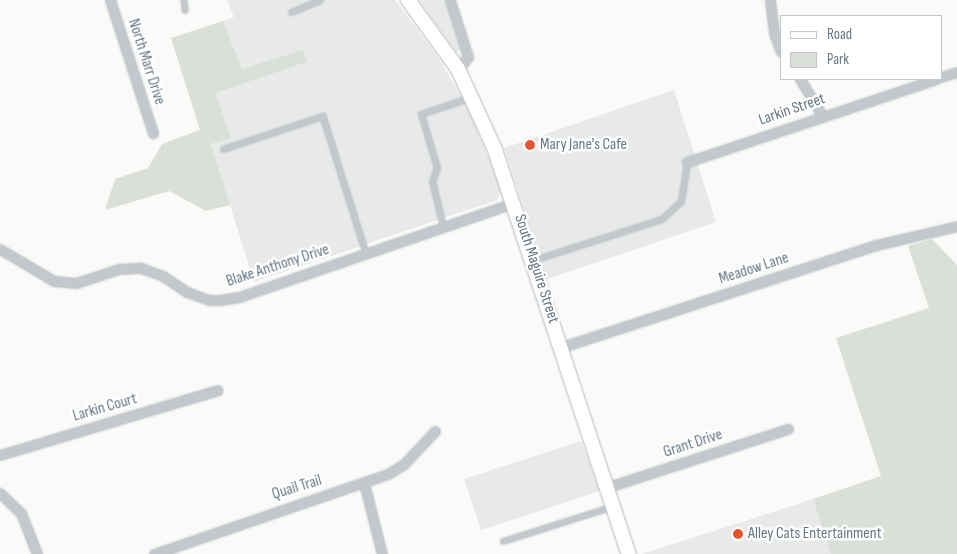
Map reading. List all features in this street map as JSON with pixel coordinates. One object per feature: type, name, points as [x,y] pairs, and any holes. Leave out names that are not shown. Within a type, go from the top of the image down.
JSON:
[{"type":"main road","name":"South Maguire Street","points":[[408,0],[458,69],[473,96],[514,203],[629,554]]},
{"type":"street","name":"North Marr Drive","points":[[110,0],[153,132]]},
{"type":"street","points":[[450,0],[468,57],[466,63],[458,69]]},
{"type":"street","points":[[770,0],[774,32],[780,49]]},
{"type":"street","points":[[942,77],[957,72]]},
{"type":"street","points":[[801,80],[822,115]]},
{"type":"street","name":"Larkin Street","points":[[687,162],[822,115],[933,80]]},
{"type":"street","name":"Blake Anthony Drive","points":[[0,249],[54,281],[76,283],[119,269],[141,268],[163,276],[188,292],[210,300],[239,297],[514,203]]},
{"type":"street","name":"Meadow Lane","points":[[562,347],[876,245],[957,226]]},
{"type":"street","name":"Larkin Court","points":[[0,455],[218,390]]},
{"type":"street","name":"Grant Drive","points":[[608,487],[788,429]]},
{"type":"street","name":"Quail Trail","points":[[154,554],[248,519],[364,483],[404,464],[435,431]]},
{"type":"street","points":[[364,483],[382,554]]},
{"type":"street","points":[[0,493],[21,513],[37,554]]},
{"type":"lane","points":[[184,0],[185,10]]},
{"type":"lane","points":[[291,12],[320,0]]},
{"type":"lane","points":[[443,227],[432,181],[437,168],[421,114],[473,96]]},
{"type":"lane","points":[[223,150],[323,116],[366,253]]},
{"type":"lane","points":[[532,261],[662,219],[681,201],[687,162]]},
{"type":"lane","points":[[503,541],[614,506]]},
{"type":"shaded area","points":[[227,0],[395,0],[438,57],[470,112],[501,189],[497,200],[254,282],[211,144],[231,137],[216,93],[307,62],[303,51],[242,69],[223,21],[234,17]]},
{"type":"shaded area","points":[[419,0],[445,0],[461,50],[456,52]]},
{"type":"shaded area","points":[[674,90],[716,222],[547,279],[504,148]]},
{"type":"shaded area","points":[[581,441],[600,491],[481,530],[464,479]]},
{"type":"shaded area","points":[[813,499],[831,554],[642,554]]},
{"type":"green space","points":[[223,21],[242,69],[303,50],[307,62],[216,93],[231,138],[211,144],[230,205],[206,211],[169,191],[105,210],[115,179],[148,168],[162,144],[200,130],[171,38]]},
{"type":"green space","points":[[932,239],[957,265],[957,554],[831,554],[813,499],[881,476],[836,338],[929,308],[908,246]]},
{"type":"place","name":"Mary Jane's Cafe","points":[[530,145]]},
{"type":"place","name":"Alley Cats Entertainment","points":[[738,534]]}]
